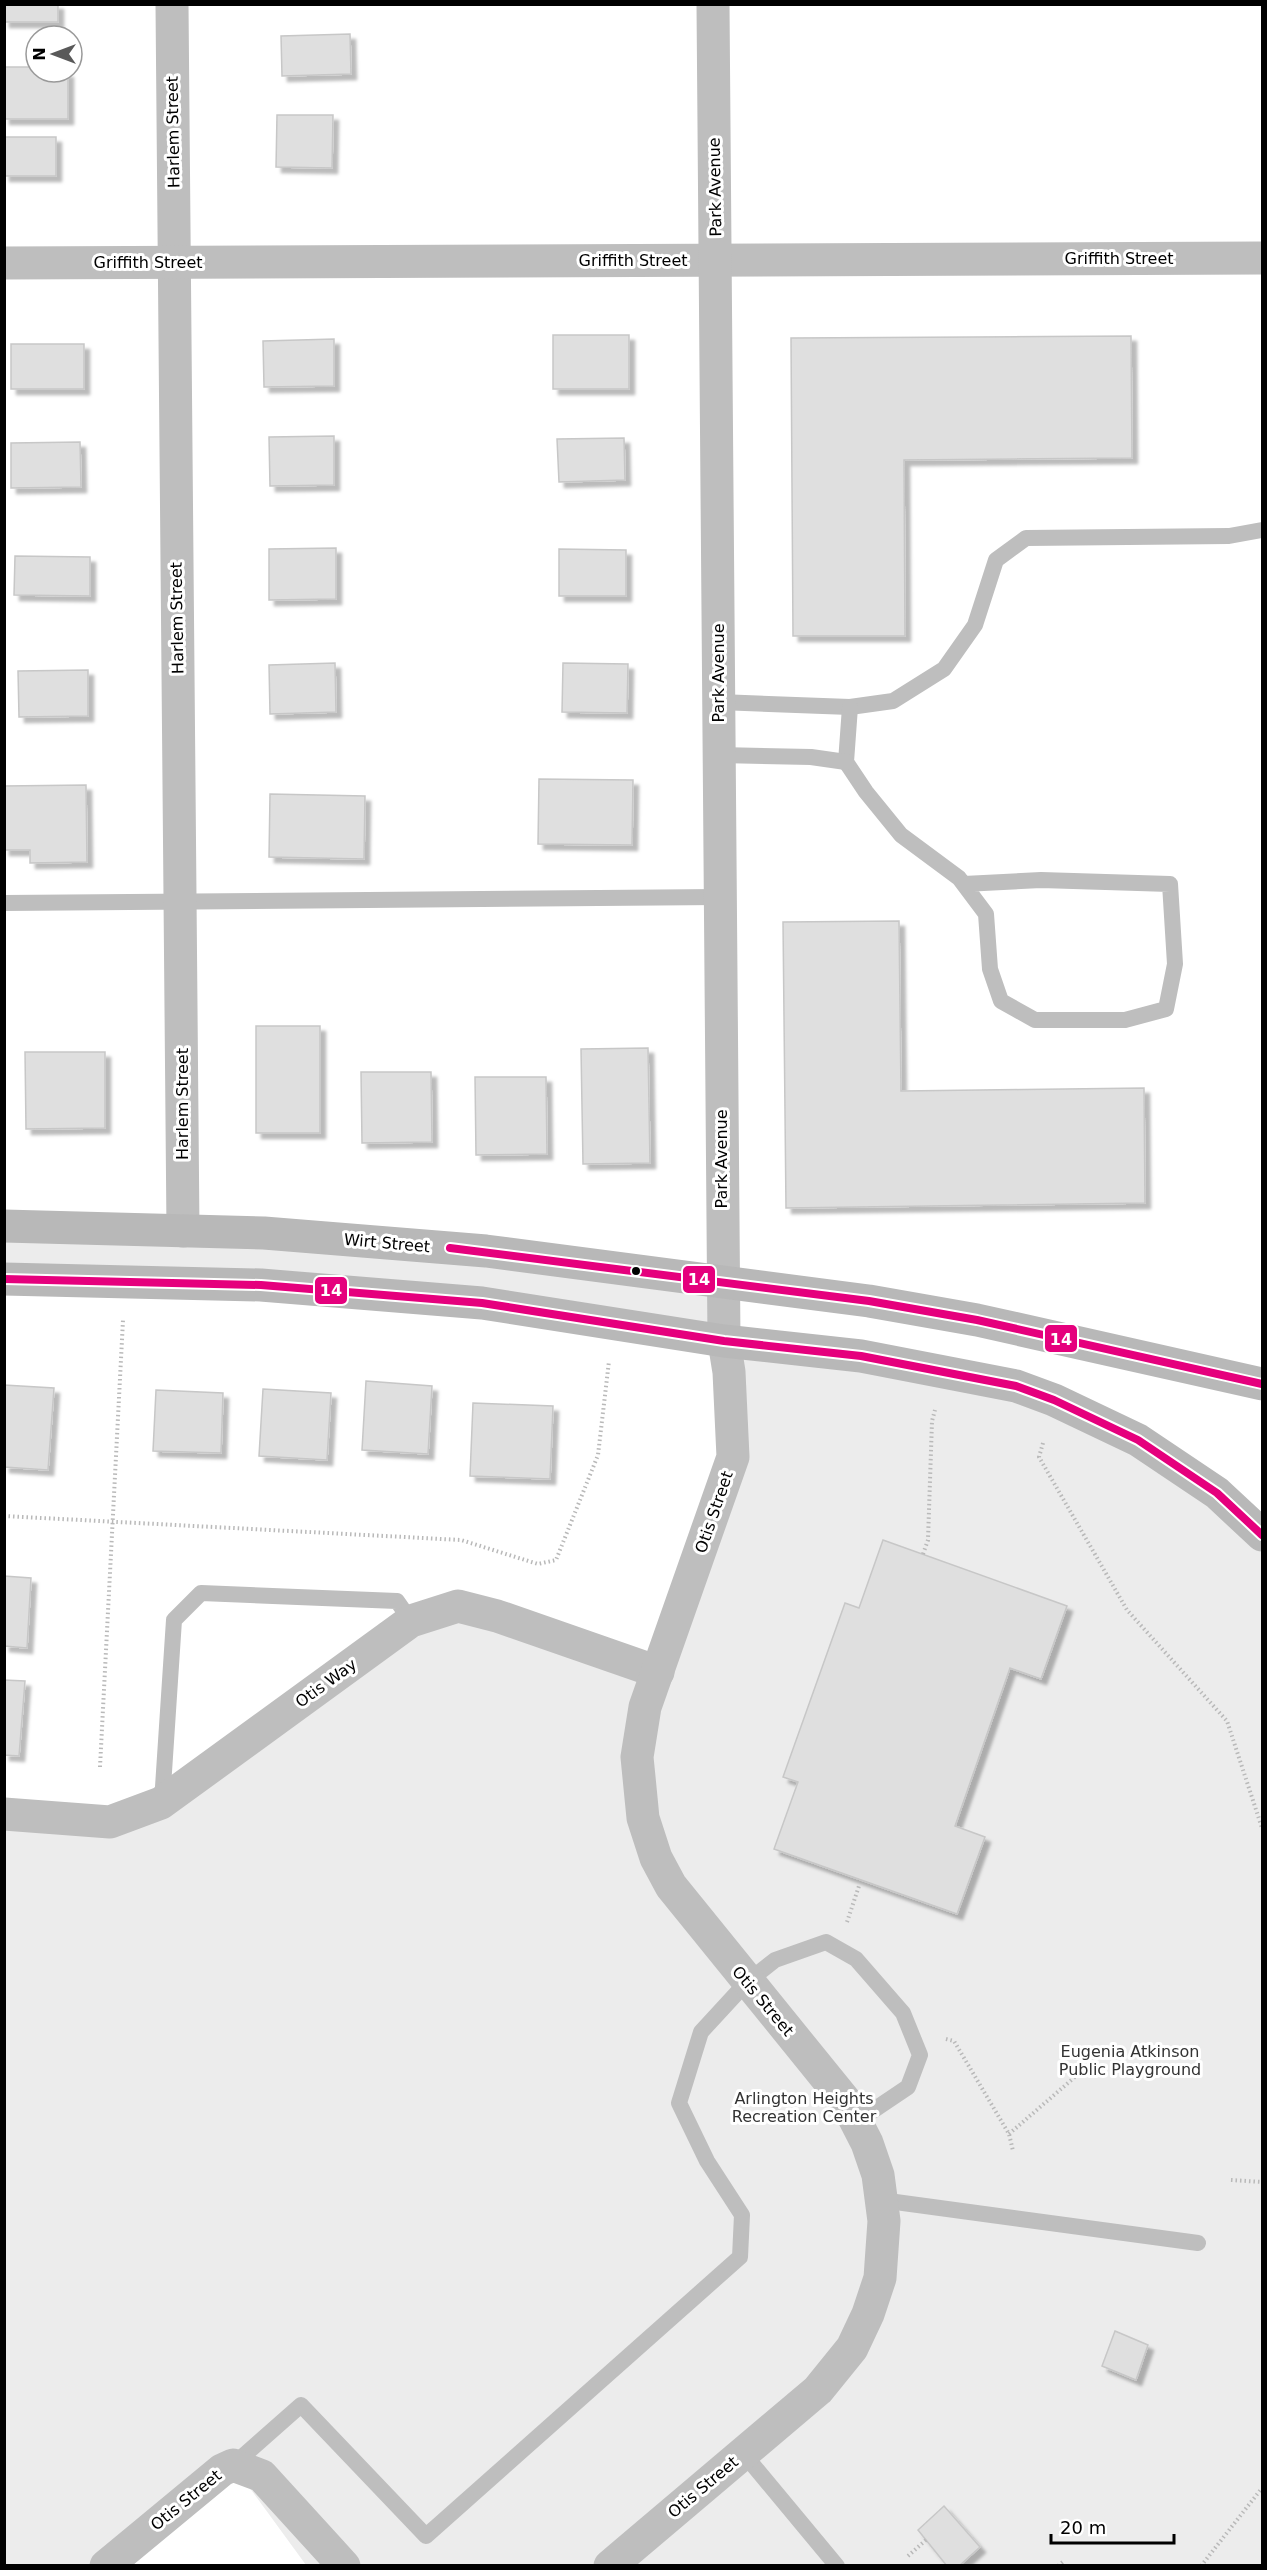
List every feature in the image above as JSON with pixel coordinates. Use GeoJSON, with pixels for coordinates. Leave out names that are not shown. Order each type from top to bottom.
{"type":"FeatureCollection","features":[{"type":"Feature","properties":{"kind":"main road","name":"Wirt Street"},"geometry":{"type":"LineString","coordinates":[[4,1226],[264,1233],[486,1251],[869,1301],[977,1320],[1263,1384]]}},
{"type":"Feature","properties":{"kind":"main road"},"geometry":{"type":"LineString","coordinates":[[4,1279],[261,1285],[482,1303],[724,1341],[861,1356],[1025,1389],[1054,1400],[1138,1440],[1217,1493],[1263,1535]]}},
{"type":"Feature","properties":{"kind":"street","name":"Harlem Street"},"geometry":{"type":"LineString","coordinates":[[172,4],[183,1231]]}},
{"type":"Feature","properties":{"kind":"street","name":"Park Avenue"},"geometry":{"type":"LineString","coordinates":[[713,4],[717,260],[721,1230],[725,1282],[724,1341]]}},
{"type":"Feature","properties":{"kind":"street","name":"Griffith Street"},"geometry":{"type":"LineString","coordinates":[[4,263],[1263,258]]}},
{"type":"Feature","properties":{"kind":"street","name":"Otis Street"},"geometry":{"type":"LineString","coordinates":[[610,2565],[818,2390],[852,2348],[868,2314],[880,2278],[884,2221],[878,2175],[867,2143],[846,2102],[671,1886],[656,1858],[643,1818],[637,1757],[645,1707],[733,1457],[729,1372],[724,1341]]}},
{"type":"Feature","properties":{"kind":"street","name":"Otis Way"},"geometry":{"type":"LineString","coordinates":[[4,1814],[110,1822],[162,1803],[411,1622],[458,1606],[497,1616],[658,1672]]}},
{"type":"Feature","properties":{"kind":"street","name":"Otis Street"},"geometry":{"type":"LineString","coordinates":[[106,2565],[222,2470],[233,2465],[262,2476],[344,2565]]}},
{"type":"Feature","properties":{"kind":"lane"},"geometry":{"type":"LineString","coordinates":[[718,702],[850,707],[893,701],[944,669],[975,625],[996,560],[1026,538],[1229,536],[1263,530]]}},
{"type":"Feature","properties":{"kind":"lane"},"geometry":{"type":"LineString","coordinates":[[850,707],[846,762],[866,792],[901,835],[964,884],[986,914],[990,969],[1001,1001],[1035,1020],[1125,1020],[1166,1009],[1175,964],[1170,884],[1041,880],[964,884]]}},
{"type":"Feature","properties":{"kind":"lane"},"geometry":{"type":"LineString","coordinates":[[718,755],[811,757],[846,762]]}},
{"type":"Feature","properties":{"kind":"lane"},"geometry":{"type":"LineString","coordinates":[[4,903],[719,897]]}},
{"type":"Feature","properties":{"kind":"lane"},"geometry":{"type":"LineString","coordinates":[[162,1803],[174,1620],[201,1593],[397,1601],[411,1622]]}},
{"type":"Feature","properties":{"kind":"lane"},"geometry":{"type":"LineString","coordinates":[[233,2465],[301,2405],[426,2536],[740,2256],[742,2215],[707,2161],[679,2103],[701,2032],[747,1982],[775,1960],[826,1942],[856,1959],[903,2013],[920,2055],[908,2087],[856,2122]]}},
{"type":"Feature","properties":{"kind":"lane"},"geometry":{"type":"LineString","coordinates":[[881,2200],[1198,2243]]}},
{"type":"Feature","properties":{"kind":"lane"},"geometry":{"type":"LineString","coordinates":[[743,2453],[837,2565]]}},
{"type":"Feature","properties":{"kind":"path"},"geometry":{"type":"LineString","coordinates":[[100,1767],[123,1320]]}},
{"type":"Feature","properties":{"kind":"path"},"geometry":{"type":"LineString","coordinates":[[4,1516],[461,1540],[538,1564],[556,1560],[598,1455],[609,1358]]}},
{"type":"Feature","properties":{"kind":"path"},"geometry":{"type":"LineString","coordinates":[[923,1554],[928,1540],[932,1421],[936,1406]]}},
{"type":"Feature","properties":{"kind":"path"},"geometry":{"type":"LineString","coordinates":[[1044,1443],[1039,1457],[1127,1610],[1227,1721],[1263,1828]]}},
{"type":"Feature","properties":{"kind":"path"},"geometry":{"type":"LineString","coordinates":[[845,1928],[859,1886]]}},
{"type":"Feature","properties":{"kind":"path"},"geometry":{"type":"LineString","coordinates":[[940,2038],[954,2041],[1009,2134],[1013,2151]]}},
{"type":"Feature","properties":{"kind":"path"},"geometry":{"type":"LineString","coordinates":[[1009,2134],[1083,2070]]}},
{"type":"Feature","properties":{"kind":"path"},"geometry":{"type":"LineString","coordinates":[[1231,2180],[1263,2182]]}},
{"type":"Feature","properties":{"kind":"path"},"geometry":{"type":"LineString","coordinates":[[1201,2565],[1263,2488]]}},
{"type":"Feature","properties":{"kind":"path"},"geometry":{"type":"LineString","coordinates":[[908,2556],[926,2540]]}},
{"type":"Feature","properties":{"kind":"path"},"geometry":{"type":"LineString","coordinates":[[1058,2565],[1064,2561]]}},
{"type":"Feature","properties":{"kind":"green space"},"geometry":{"type":"Polygon","coordinates":[[[5,1226],[725,1282],[724,1341],[482,1303],[5,1279],[5,1226]]]}},
{"type":"Feature","properties":{"kind":"green space","name":"Arlington Heights Recreation Center"},"geometry":{"type":"Polygon","coordinates":[[[724,1341],[1054,1400],[1262,1535],[1262,2565],[306,2565],[233,2465],[106,2565],[5,2565],[4,1814],[110,1822],[458,1606],[658,1672],[733,1457],[724,1341]]]}},
{"type":"Feature","properties":{"kind":"building"},"geometry":{"type":"Polygon","coordinates":[[[4,4],[58,4],[58,22],[4,22],[4,4]]]}},
{"type":"Feature","properties":{"kind":"building"},"geometry":{"type":"Polygon","coordinates":[[[350,34],[351,74],[282,76],[281,36],[350,34]]]}},
{"type":"Feature","properties":{"kind":"building"},"geometry":{"type":"Polygon","coordinates":[[[4,67],[24,67],[24,84],[68,84],[68,119],[4,119],[4,67]]]}},
{"type":"Feature","properties":{"kind":"building"},"geometry":{"type":"Polygon","coordinates":[[[277,115],[333,115],[332,168],[276,167],[277,115]]]}},
{"type":"Feature","properties":{"kind":"building"},"geometry":{"type":"Polygon","coordinates":[[[4,137],[56,137],[56,176],[4,176],[4,137]]]}},
{"type":"Feature","properties":{"kind":"building"},"geometry":{"type":"Polygon","coordinates":[[[553,335],[629,335],[629,389],[553,389],[553,335]]]}},
{"type":"Feature","properties":{"kind":"building"},"geometry":{"type":"Polygon","coordinates":[[[1131,336],[1132,458],[904,460],[905,636],[793,636],[791,338],[1131,336]]]}},
{"type":"Feature","properties":{"kind":"building"},"geometry":{"type":"Polygon","coordinates":[[[334,339],[334,386],[264,387],[263,341],[334,339]]]}},
{"type":"Feature","properties":{"kind":"building"},"geometry":{"type":"Polygon","coordinates":[[[11,344],[84,344],[84,389],[11,389],[11,344]]]}},
{"type":"Feature","properties":{"kind":"building"},"geometry":{"type":"Polygon","coordinates":[[[334,436],[334,485],[270,486],[269,437],[334,436]]]}},
{"type":"Feature","properties":{"kind":"building"},"geometry":{"type":"Polygon","coordinates":[[[624,438],[625,480],[559,482],[557,439],[624,438]]]}},
{"type":"Feature","properties":{"kind":"building"},"geometry":{"type":"Polygon","coordinates":[[[80,442],[81,487],[11,488],[11,443],[80,442]]]}},
{"type":"Feature","properties":{"kind":"building"},"geometry":{"type":"Polygon","coordinates":[[[336,548],[336,599],[269,600],[269,549],[336,548]]]}},
{"type":"Feature","properties":{"kind":"building"},"geometry":{"type":"Polygon","coordinates":[[[559,549],[626,550],[626,596],[559,596],[559,549]]]}},
{"type":"Feature","properties":{"kind":"building"},"geometry":{"type":"Polygon","coordinates":[[[15,556],[90,557],[90,596],[14,595],[15,556]]]}},
{"type":"Feature","properties":{"kind":"building"},"geometry":{"type":"Polygon","coordinates":[[[335,663],[336,712],[270,714],[269,665],[335,663]]]}},
{"type":"Feature","properties":{"kind":"building"},"geometry":{"type":"Polygon","coordinates":[[[563,663],[628,664],[627,713],[562,712],[563,663]]]}},
{"type":"Feature","properties":{"kind":"building"},"geometry":{"type":"Polygon","coordinates":[[[88,670],[88,716],[19,717],[18,671],[88,670]]]}},
{"type":"Feature","properties":{"kind":"building"},"geometry":{"type":"Polygon","coordinates":[[[539,779],[633,780],[632,845],[538,844],[539,779]]]}},
{"type":"Feature","properties":{"kind":"building"},"geometry":{"type":"Polygon","coordinates":[[[86,785],[87,862],[30,863],[30,850],[4,850],[4,786],[86,785]]]}},
{"type":"Feature","properties":{"kind":"building"},"geometry":{"type":"Polygon","coordinates":[[[270,794],[365,796],[364,859],[269,857],[270,794]]]}},
{"type":"Feature","properties":{"kind":"building"},"geometry":{"type":"Polygon","coordinates":[[[899,921],[901,1091],[1144,1088],[1145,1203],[786,1208],[783,922],[899,921]]]}},
{"type":"Feature","properties":{"kind":"building"},"geometry":{"type":"Polygon","coordinates":[[[256,1026],[320,1026],[320,1133],[256,1133],[256,1026]]]}},
{"type":"Feature","properties":{"kind":"building"},"geometry":{"type":"Polygon","coordinates":[[[648,1048],[650,1163],[583,1164],[581,1049],[648,1048]]]}},
{"type":"Feature","properties":{"kind":"building"},"geometry":{"type":"Polygon","coordinates":[[[25,1052],[105,1052],[105,1128],[26,1129],[25,1052]]]}},
{"type":"Feature","properties":{"kind":"building"},"geometry":{"type":"Polygon","coordinates":[[[361,1072],[431,1072],[432,1142],[362,1143],[361,1072]]]}},
{"type":"Feature","properties":{"kind":"building"},"geometry":{"type":"Polygon","coordinates":[[[475,1077],[546,1077],[547,1154],[476,1155],[475,1077]]]}},
{"type":"Feature","properties":{"kind":"building"},"geometry":{"type":"Polygon","coordinates":[[[366,1381],[432,1386],[428,1454],[362,1450],[366,1381]]]}},
{"type":"Feature","properties":{"kind":"building"},"geometry":{"type":"Polygon","coordinates":[[[4,1385],[54,1388],[48,1470],[4,1467],[4,1385]]]}},
{"type":"Feature","properties":{"kind":"building"},"geometry":{"type":"Polygon","coordinates":[[[263,1389],[331,1393],[327,1460],[259,1456],[263,1389]]]}},
{"type":"Feature","properties":{"kind":"building"},"geometry":{"type":"Polygon","coordinates":[[[156,1390],[223,1393],[221,1453],[153,1451],[156,1390]]]}},
{"type":"Feature","properties":{"kind":"building"},"geometry":{"type":"Polygon","coordinates":[[[473,1403],[553,1406],[550,1479],[470,1476],[473,1403]]]}},
{"type":"Feature","properties":{"kind":"building"},"geometry":{"type":"Polygon","coordinates":[[[883,1540],[1067,1606],[1041,1679],[1010,1668],[955,1826],[985,1837],[957,1914],[774,1849],[798,1782],[783,1777],[845,1603],[859,1608],[883,1540]]]}},
{"type":"Feature","properties":{"kind":"building"},"geometry":{"type":"Polygon","coordinates":[[[4,1576],[31,1578],[27,1648],[4,1646],[4,1576]]]}},
{"type":"Feature","properties":{"kind":"building"},"geometry":{"type":"Polygon","coordinates":[[[4,1680],[25,1681],[19,1756],[4,1755],[4,1680]]]}},
{"type":"Feature","properties":{"kind":"building"},"geometry":{"type":"Polygon","coordinates":[[[1115,2331],[1148,2345],[1136,2380],[1102,2366],[1115,2331]]]}},
{"type":"Feature","properties":{"kind":"building"},"geometry":{"type":"Polygon","coordinates":[[[944,2506],[980,2547],[959,2566],[947,2566],[918,2530],[944,2506]]]}},
{"type":"Feature","properties":{"kind":"transit line","name":"14"},"geometry":{"type":"LineString","coordinates":[[450,1248],[869,1301],[977,1320],[1262,1384]]}},
{"type":"Feature","properties":{"kind":"transit line","name":"14"},"geometry":{"type":"LineString","coordinates":[[4,1279],[261,1285],[482,1303],[724,1341],[861,1356],[1016,1386],[1054,1400],[1138,1440],[1217,1493],[1262,1535]]}},
{"type":"Feature","properties":{"kind":"park label","name":"Eugenia Atkinson Public Playground"},"geometry":{"type":"Point","coordinates":[1130,2060]}}]}
